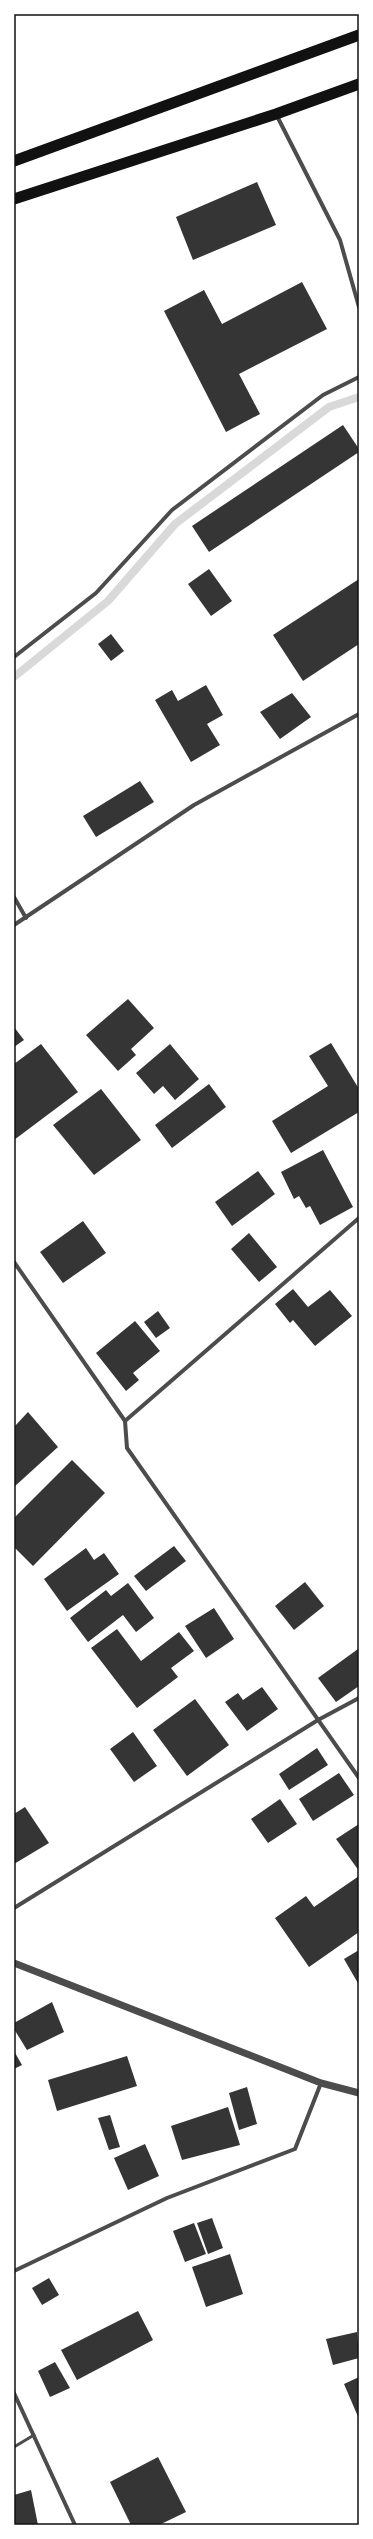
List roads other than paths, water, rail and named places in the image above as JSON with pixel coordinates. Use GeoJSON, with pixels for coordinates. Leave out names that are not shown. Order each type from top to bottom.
{"type":"FeatureCollection","features":[{"type":"Feature","properties":{"kind":"highway"},"geometry":{"type":"LineString","coordinates":[[14,161],[359,35]]}},
{"type":"Feature","properties":{"kind":"highway"},"geometry":{"type":"LineString","coordinates":[[14,199],[276,114],[359,84]]}},
{"type":"Feature","properties":{"kind":"street"},"geometry":{"type":"LineString","coordinates":[[276,114],[340,240],[359,307]]}},
{"type":"Feature","properties":{"kind":"street"},"geometry":{"type":"LineString","coordinates":[[14,657],[96,593],[172,510],[323,395],[359,377]]}},
{"type":"Feature","properties":{"kind":"street"},"geometry":{"type":"LineString","coordinates":[[14,925],[194,805],[359,714]]}},
{"type":"Feature","properties":{"kind":"street"},"geometry":{"type":"LineString","coordinates":[[14,896],[26,918]]}},
{"type":"Feature","properties":{"kind":"street"},"geometry":{"type":"LineString","coordinates":[[125,1421],[359,1218]]}},
{"type":"Feature","properties":{"kind":"street"},"geometry":{"type":"LineString","coordinates":[[14,1262],[125,1421],[127,1448],[359,1778]]}},
{"type":"Feature","properties":{"kind":"street"},"geometry":{"type":"LineString","coordinates":[[14,1908],[318,1720],[359,1698]]}},
{"type":"Feature","properties":{"kind":"street"},"geometry":{"type":"LineString","coordinates":[[14,1963],[321,2083],[359,2093]]}},
{"type":"Feature","properties":{"kind":"street"},"geometry":{"type":"LineString","coordinates":[[14,2271],[168,2198],[295,2149],[321,2083]]}},
{"type":"Feature","properties":{"kind":"street"},"geometry":{"type":"LineString","coordinates":[[14,2392],[75,2525]]}},
{"type":"Feature","properties":{"kind":"lane"},"geometry":{"type":"LineString","coordinates":[[14,2447],[34,2435]]}},
{"type":"Feature","properties":{"kind":"waterway"},"geometry":{"type":"LineString","coordinates":[[14,677],[108,601],[175,524],[329,407],[359,397]]}}]}
